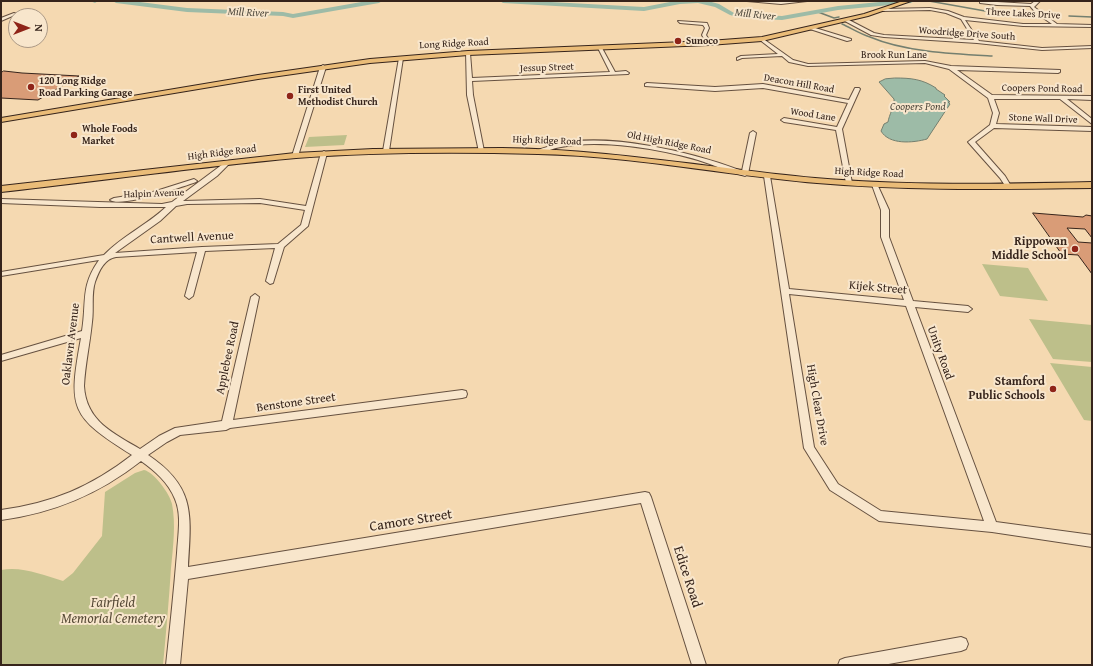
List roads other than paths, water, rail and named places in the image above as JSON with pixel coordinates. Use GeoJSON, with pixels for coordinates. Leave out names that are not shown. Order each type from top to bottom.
{"type":"FeatureCollection","features":[{"type":"Feature","properties":{"kind":"main road","name":"Long Ridge Road"},"geometry":{"type":"LineString","coordinates":[[1,120],[323,67],[400,58],[468,53],[710,43],[762,39],[845,20],[883,10],[908,1]]}},
{"type":"Feature","properties":{"kind":"main road","name":"High Ridge Road"},"geometry":{"type":"LineString","coordinates":[[1,189],[295,156],[386,151],[540,150],[588,154],[745,174],[875,185],[1092,185]]}},
{"type":"Feature","properties":{"kind":"street"},"geometry":{"type":"LineString","coordinates":[[749,1],[781,3],[805,1]]}},
{"type":"Feature","properties":{"kind":"street"},"geometry":{"type":"LineString","coordinates":[[981,2],[1032,5],[1038,1]]}},
{"type":"Feature","properties":{"kind":"street"},"geometry":{"type":"LineString","coordinates":[[1032,5],[1037,12],[1055,25]]}},
{"type":"Feature","properties":{"kind":"street","name":"Three Lakes Drive"},"geometry":{"type":"LineString","coordinates":[[883,10],[930,9],[947,12],[963,18],[1017,24],[1092,26]]}},
{"type":"Feature","properties":{"kind":"street"},"geometry":{"type":"LineString","coordinates":[[1,20],[15,14],[6,13]]}},
{"type":"Feature","properties":{"kind":"street"},"geometry":{"type":"LineString","coordinates":[[963,18],[977,42]]}},
{"type":"Feature","properties":{"kind":"street","name":"Woodridge Drive South"},"geometry":{"type":"LineString","coordinates":[[845,20],[873,34],[884,36],[1055,49],[1092,48]]}},
{"type":"Feature","properties":{"kind":"street"},"geometry":{"type":"LineString","coordinates":[[680,22],[705,24],[707,28],[704,35],[710,43]]}},
{"type":"Feature","properties":{"kind":"street"},"geometry":{"type":"LineString","coordinates":[[812,28],[849,40]]}},
{"type":"Feature","properties":{"kind":"street","name":"Brook Run Lane"},"geometry":{"type":"LineString","coordinates":[[762,39],[791,61],[808,65],[925,62],[951,68],[1058,71]]}},
{"type":"Feature","properties":{"kind":"street"},"geometry":{"type":"LineString","coordinates":[[600,48],[614,74]]}},
{"type":"Feature","properties":{"kind":"street"},"geometry":{"type":"LineString","coordinates":[[468,53],[470,95],[481,151]]}},
{"type":"Feature","properties":{"kind":"street"},"geometry":{"type":"LineString","coordinates":[[739,58],[782,55]]}},
{"type":"Feature","properties":{"kind":"street"},"geometry":{"type":"LineString","coordinates":[[386,151],[400,58]]}},
{"type":"Feature","properties":{"kind":"street"},"geometry":{"type":"LineString","coordinates":[[295,156],[323,67]]}},
{"type":"Feature","properties":{"kind":"street"},"geometry":{"type":"LineString","coordinates":[[951,68],[991,97],[996,113],[993,126],[971,142],[1004,177],[1008,186]]}},
{"type":"Feature","properties":{"kind":"street","name":"Jessup Street"},"geometry":{"type":"LineString","coordinates":[[470,80],[626,73]]}},
{"type":"Feature","properties":{"kind":"street","name":"Deacon Hill Road"},"geometry":{"type":"LineString","coordinates":[[647,85],[715,90],[763,86],[851,102]]}},
{"type":"Feature","properties":{"kind":"street"},"geometry":{"type":"LineString","coordinates":[[848,183],[839,129],[857,90]]}},
{"type":"Feature","properties":{"kind":"street","name":"Coopers Pond Road"},"geometry":{"type":"LineString","coordinates":[[991,97],[1063,99],[1092,98]]}},
{"type":"Feature","properties":{"kind":"street","name":"Stone Wall Drive"},"geometry":{"type":"LineString","coordinates":[[1063,99],[1092,122]]}},
{"type":"Feature","properties":{"kind":"street","name":"Wood Lane"},"geometry":{"type":"LineString","coordinates":[[784,120],[839,129]]}},
{"type":"Feature","properties":{"kind":"street","name":"Stone Wall Drive"},"geometry":{"type":"LineString","coordinates":[[993,126],[1092,129]]}},
{"type":"Feature","properties":{"kind":"street"},"geometry":{"type":"LineString","coordinates":[[745,174],[753,134]]}},
{"type":"Feature","properties":{"kind":"street","name":"Old High Ridge Road"},"geometry":{"type":"LineString","coordinates":[[540,150],[551,146],[571,143],[622,144],[684,154],[725,165],[745,174]]}},
{"type":"Feature","properties":{"kind":"street"},"geometry":{"type":"LineString","coordinates":[[270,281],[280,246],[304,226],[324,154]]}},
{"type":"Feature","properties":{"kind":"street","name":"Oaklawn Avenue"},"geometry":{"type":"LineString","coordinates":[[173,665],[182,574],[185,523],[184,509],[181,498],[172,482],[163,472],[97,426],[88,417],[79,399],[78,380],[86,333],[90,284],[98,267],[106,257],[124,242],[157,220],[174,204],[211,178],[228,163]]}},
{"type":"Feature","properties":{"kind":"street","name":"High Clear Drive"},"geometry":{"type":"LineString","coordinates":[[767,176],[786,291],[809,448],[834,487],[879,516],[992,527],[1092,541]]}},
{"type":"Feature","properties":{"kind":"street"},"geometry":{"type":"LineString","coordinates":[[100,205],[103,201],[137,198],[162,192],[194,181]]}},
{"type":"Feature","properties":{"kind":"street","name":"Unity Road"},"geometry":{"type":"LineString","coordinates":[[875,185],[885,210],[885,237],[992,527]]}},
{"type":"Feature","properties":{"kind":"street","name":"Halpin Avenue"},"geometry":{"type":"LineString","coordinates":[[1,201],[100,205],[260,201],[308,208]]}},
{"type":"Feature","properties":{"kind":"street","name":"Cantwell Avenue"},"geometry":{"type":"LineString","coordinates":[[1,274],[106,257],[202,249],[280,246]]}},
{"type":"Feature","properties":{"kind":"street"},"geometry":{"type":"LineString","coordinates":[[189,296],[202,249]]}},
{"type":"Feature","properties":{"kind":"street","name":"Kijek Street"},"geometry":{"type":"LineString","coordinates":[[786,291],[968,309]]}},
{"type":"Feature","properties":{"kind":"street","name":"Applebee Road"},"geometry":{"type":"LineString","coordinates":[[226,426],[255,297]]}},
{"type":"Feature","properties":{"kind":"street"},"geometry":{"type":"LineString","coordinates":[[1,358],[86,333]]}},
{"type":"Feature","properties":{"kind":"street","name":"Benstone Street"},"geometry":{"type":"LineString","coordinates":[[1,515],[31,511],[76,496],[101,484],[156,442],[179,431],[462,394]]}},
{"type":"Feature","properties":{"kind":"street","name":"Camore Street"},"geometry":{"type":"LineString","coordinates":[[182,574],[645,497]]}},
{"type":"Feature","properties":{"kind":"street","name":"Edice Road"},"geometry":{"type":"LineString","coordinates":[[645,497],[699,665]]}},
{"type":"Feature","properties":{"kind":"street"},"geometry":{"type":"LineString","coordinates":[[845,665],[961,644]]}},
{"type":"Feature","properties":{"kind":"water","name":"Coopers Pond"},"geometry":{"type":"Polygon","coordinates":[[[885,79],[911,79],[926,83],[945,95],[944,96],[950,102],[948,102],[950,104],[927,139],[908,142],[895,141],[885,136],[881,131],[884,124],[888,122],[894,104],[894,99],[879,82],[885,79]]]}},
{"type":"Feature","properties":{"kind":"waterway","name":"Mill River"},"geometry":{"type":"LineString","coordinates":[[116,1],[187,10],[283,14],[293,16],[379,1]]}},
{"type":"Feature","properties":{"kind":"waterway","name":"Mill River"},"geometry":{"type":"LineString","coordinates":[[503,1],[644,9],[680,2],[698,1],[717,5],[732,14],[740,16],[782,18],[838,8],[911,1]]}},
{"type":"Feature","properties":{"kind":"waterway"},"geometry":{"type":"LineString","coordinates":[[929,1],[1002,14],[1035,15]]}},
{"type":"Feature","properties":{"kind":"waterway"},"geometry":{"type":"LineString","coordinates":[[818,12],[834,18],[839,17]]}},
{"type":"Feature","properties":{"kind":"waterway"},"geometry":{"type":"LineString","coordinates":[[1069,16],[1092,17]]}},
{"type":"Feature","properties":{"kind":"waterway"},"geometry":{"type":"LineString","coordinates":[[842,24],[866,36],[898,46],[930,51],[992,56]]}},
{"type":"Feature","properties":{"kind":"place","name":"Sunoco"},"geometry":{"type":"Point","coordinates":[678,41]}},
{"type":"Feature","properties":{"kind":"place","name":"120 Long Ridge Road Parking Garage"},"geometry":{"type":"Point","coordinates":[31,87]}},
{"type":"Feature","properties":{"kind":"place","name":"First United Methodist Church"},"geometry":{"type":"Point","coordinates":[290,96]}},
{"type":"Feature","properties":{"kind":"place","name":"Whole Foods Market"},"geometry":{"type":"Point","coordinates":[74,135]}},
{"type":"Feature","properties":{"kind":"place","name":"Rippowan Middle School"},"geometry":{"type":"Point","coordinates":[1075,249]}},
{"type":"Feature","properties":{"kind":"place","name":"Stamford Public Schools"},"geometry":{"type":"Point","coordinates":[1053,389]}},
{"type":"Feature","properties":{"kind":"park label","name":"Fairfield Memorial Cemetery"},"geometry":{"type":"Point","coordinates":[113,612]}}]}
